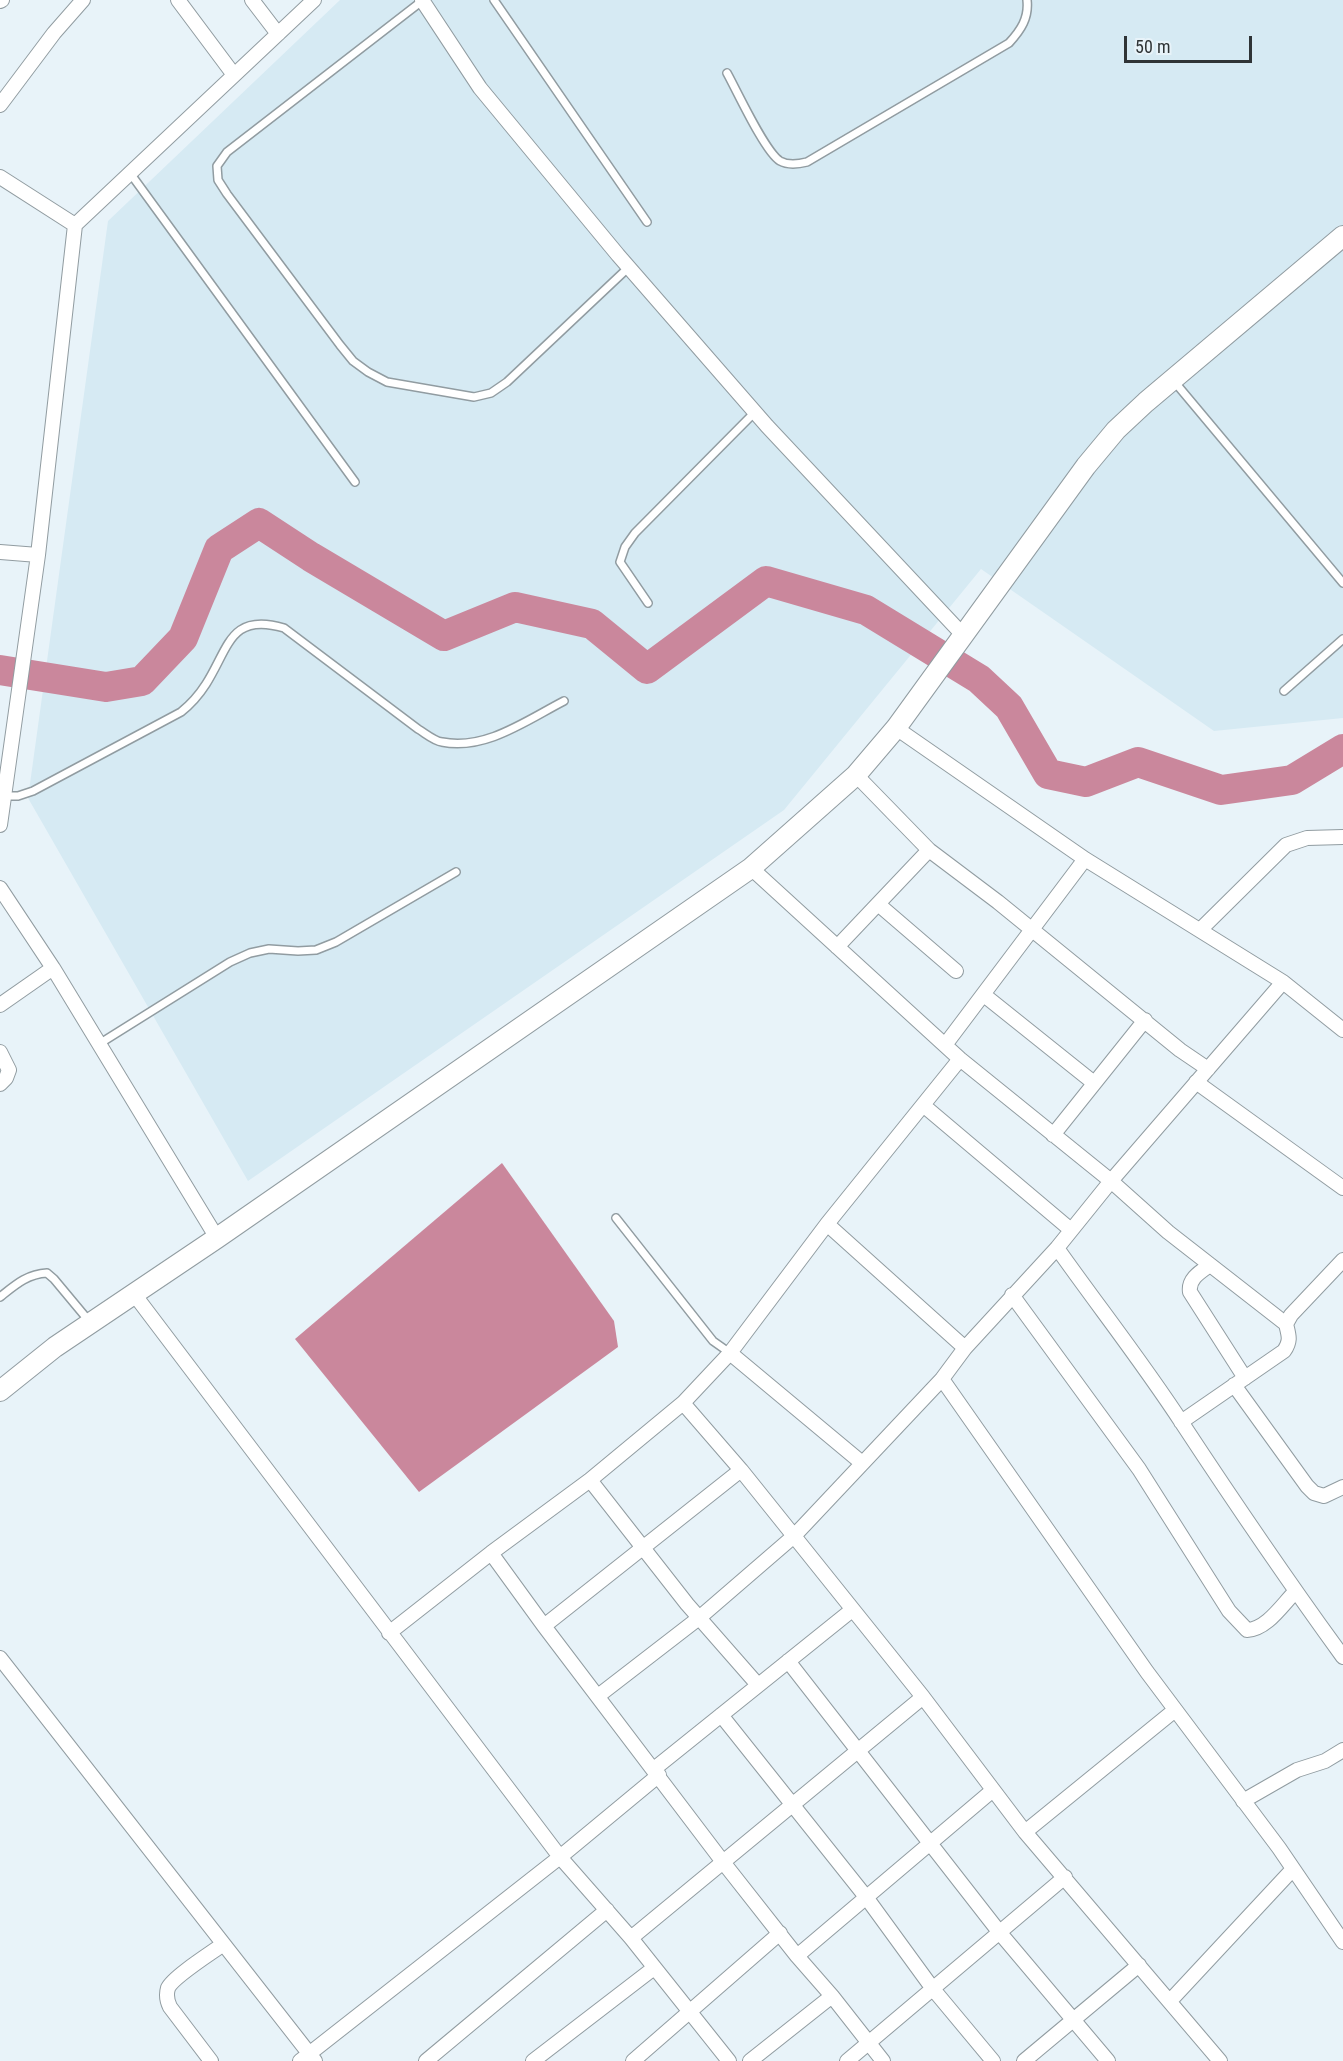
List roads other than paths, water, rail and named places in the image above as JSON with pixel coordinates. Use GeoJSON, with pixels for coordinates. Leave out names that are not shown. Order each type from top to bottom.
{"type":"FeatureCollection","features":[{"type":"Feature","properties":{"kind":"main road"},"geometry":{"type":"LineString","coordinates":[[0,1391],[56,1347],[751,868],[856,775],[896,728],[1086,466],[1116,430],[1343,236]]}},
{"type":"Feature","properties":{"kind":"street"},"geometry":{"type":"LineString","coordinates":[[0,105],[54,33],[83,0]]}},
{"type":"Feature","properties":{"kind":"street"},"geometry":{"type":"LineString","coordinates":[[178,0],[234,75]]}},
{"type":"Feature","properties":{"kind":"street"},"geometry":{"type":"LineString","coordinates":[[252,0],[278,34]]}},
{"type":"Feature","properties":{"kind":"street"},"geometry":{"type":"LineString","coordinates":[[0,825],[38,555],[75,225],[314,0]]}},
{"type":"Feature","properties":{"kind":"street"},"geometry":{"type":"LineString","coordinates":[[422,0],[480,88],[629,267],[958,643]]}},
{"type":"Feature","properties":{"kind":"street"},"geometry":{"type":"LineString","coordinates":[[0,177],[75,225]]}},
{"type":"Feature","properties":{"kind":"street"},"geometry":{"type":"LineString","coordinates":[[0,552],[38,555]]}},
{"type":"Feature","properties":{"kind":"street"},"geometry":{"type":"LineString","coordinates":[[896,728],[1085,859],[1283,982],[1343,1030]]}},
{"type":"Feature","properties":{"kind":"street"},"geometry":{"type":"LineString","coordinates":[[856,775],[929,850],[1033,930],[1180,1050],[1208,1069]]}},
{"type":"Feature","properties":{"kind":"street"},"geometry":{"type":"LineString","coordinates":[[1200,930],[1286,845],[1307,838],[1343,837]]}},
{"type":"Feature","properties":{"kind":"street"},"geometry":{"type":"LineString","coordinates":[[837,947],[929,850]]}},
{"type":"Feature","properties":{"kind":"street"},"geometry":{"type":"LineString","coordinates":[[945,1046],[1085,859]]}},
{"type":"Feature","properties":{"kind":"street"},"geometry":{"type":"LineString","coordinates":[[751,868],[960,1059],[1111,1181],[1168,1232],[1286,1324],[1290,1337],[1284,1351],[1181,1422]]}},
{"type":"Feature","properties":{"kind":"street"},"geometry":{"type":"LineString","coordinates":[[0,888],[53,968],[217,1238]]}},
{"type":"Feature","properties":{"kind":"street"},"geometry":{"type":"LineString","coordinates":[[878,904],[956,971]]}},
{"type":"Feature","properties":{"kind":"street"},"geometry":{"type":"LineString","coordinates":[[0,1005],[53,968]]}},
{"type":"Feature","properties":{"kind":"street"},"geometry":{"type":"LineString","coordinates":[[598,1696],[699,1618],[794,1536],[942,1379],[965,1348],[1057,1248],[1111,1181],[1283,982]]}},
{"type":"Feature","properties":{"kind":"street"},"geometry":{"type":"LineString","coordinates":[[984,994],[1094,1083]]}},
{"type":"Feature","properties":{"kind":"street"},"geometry":{"type":"LineString","coordinates":[[1053,1135],[1144,1020]]}},
{"type":"Feature","properties":{"kind":"street"},"geometry":{"type":"LineString","coordinates":[[0,1052],[9,1070],[6,1078],[0,1084]]}},
{"type":"Feature","properties":{"kind":"street"},"geometry":{"type":"LineString","coordinates":[[389,1633],[491,1553],[590,1480],[683,1403],[730,1353],[827,1224],[960,1059]]}},
{"type":"Feature","properties":{"kind":"street"},"geometry":{"type":"LineString","coordinates":[[1196,1082],[1343,1188]]}},
{"type":"Feature","properties":{"kind":"street"},"geometry":{"type":"LineString","coordinates":[[923,1105],[1071,1230]]}},
{"type":"Feature","properties":{"kind":"street"},"geometry":{"type":"LineString","coordinates":[[827,1224],[965,1348]]}},
{"type":"Feature","properties":{"kind":"street"},"geometry":{"type":"LineString","coordinates":[[1057,1248],[1181,1422],[1295,1592],[1343,1657]]}},
{"type":"Feature","properties":{"kind":"street"},"geometry":{"type":"LineString","coordinates":[[1286,1324],[1298,1307],[1343,1260]]}},
{"type":"Feature","properties":{"kind":"street"},"geometry":{"type":"LineString","coordinates":[[1210,1265],[1193,1279],[1189,1286],[1190,1292],[1240,1382],[1307,1486],[1314,1493],[1324,1496],[1343,1487]]}},
{"type":"Feature","properties":{"kind":"street"},"geometry":{"type":"LineString","coordinates":[[134,1294],[560,1857],[631,1938],[729,2061]]}},
{"type":"Feature","properties":{"kind":"street"},"geometry":{"type":"LineString","coordinates":[[1012,1295],[1139,1469],[1229,1611],[1240,1624],[1247,1630],[1256,1630],[1267,1622],[1295,1592]]}},
{"type":"Feature","properties":{"kind":"street"},"geometry":{"type":"LineString","coordinates":[[730,1353],[862,1463]]}},
{"type":"Feature","properties":{"kind":"street"},"geometry":{"type":"LineString","coordinates":[[942,1379],[1133,1653],[1244,1801],[1343,1942]]}},
{"type":"Feature","properties":{"kind":"street"},"geometry":{"type":"LineString","coordinates":[[683,1403],[794,1536],[923,1698],[1025,1832],[1220,2061]]}},
{"type":"Feature","properties":{"kind":"street"},"geometry":{"type":"LineString","coordinates":[[544,1626],[741,1470]]}},
{"type":"Feature","properties":{"kind":"street"},"geometry":{"type":"LineString","coordinates":[[590,1480],[699,1618],[758,1685]]}},
{"type":"Feature","properties":{"kind":"street"},"geometry":{"type":"LineString","coordinates":[[491,1553],[723,1862],[883,2061]]}},
{"type":"Feature","properties":{"kind":"street"},"geometry":{"type":"LineString","coordinates":[[0,1658],[308,2058],[560,1857],[721,1715],[852,1610]]}},
{"type":"Feature","properties":{"kind":"street"},"geometry":{"type":"LineString","coordinates":[[788,1661],[1000,1933],[1108,2061]]}},
{"type":"Feature","properties":{"kind":"street"},"geometry":{"type":"LineString","coordinates":[[631,1938],[923,1698]]}},
{"type":"Feature","properties":{"kind":"street"},"geometry":{"type":"LineString","coordinates":[[1025,1832],[1175,1710]]}},
{"type":"Feature","properties":{"kind":"street"},"geometry":{"type":"LineString","coordinates":[[721,1715],[866,1897],[933,1989],[993,2061]]}},
{"type":"Feature","properties":{"kind":"street"},"geometry":{"type":"LineString","coordinates":[[1244,1801],[1297,1770],[1325,1761],[1343,1750]]}},
{"type":"Feature","properties":{"kind":"street"},"geometry":{"type":"LineString","coordinates":[[797,1956],[993,1790]]}},
{"type":"Feature","properties":{"kind":"street"},"geometry":{"type":"LineString","coordinates":[[1170,2001],[1293,1869]]}},
{"type":"Feature","properties":{"kind":"street"},"geometry":{"type":"LineString","coordinates":[[847,2061],[1065,1877]]}},
{"type":"Feature","properties":{"kind":"street"},"geometry":{"type":"LineString","coordinates":[[426,2061],[606,1910]]}},
{"type":"Feature","properties":{"kind":"street"},"geometry":{"type":"LineString","coordinates":[[633,2061],[780,1933]]}},
{"type":"Feature","properties":{"kind":"street"},"geometry":{"type":"LineString","coordinates":[[211,2061],[170,2007],[167,1999],[169,1988],[176,1979],[222,1945]]}},
{"type":"Feature","properties":{"kind":"street"},"geometry":{"type":"LineString","coordinates":[[1024,2061],[1139,1965]]}},
{"type":"Feature","properties":{"kind":"street"},"geometry":{"type":"LineString","coordinates":[[533,2061],[654,1968]]}},
{"type":"Feature","properties":{"kind":"street"},"geometry":{"type":"LineString","coordinates":[[750,2061],[832,1996]]}},
{"type":"Feature","properties":{"kind":"lane"},"geometry":{"type":"LineString","coordinates":[[422,0],[227,152],[217,166],[218,180],[227,194],[339,345],[353,361],[387,382],[474,397],[491,393],[507,382],[629,267]]}},
{"type":"Feature","properties":{"kind":"lane"},"geometry":{"type":"LineString","coordinates":[[494,0],[647,222]]}},
{"type":"Feature","properties":{"kind":"lane"},"geometry":{"type":"LineString","coordinates":[[727,73],[769,150],[781,162],[795,165],[807,162],[1009,43],[1020,30],[1028,12],[1027,0]]}},
{"type":"Feature","properties":{"kind":"lane"},"geometry":{"type":"LineString","coordinates":[[130,173],[355,482]]}},
{"type":"Feature","properties":{"kind":"lane"},"geometry":{"type":"LineString","coordinates":[[1173,380],[1343,583]]}},
{"type":"Feature","properties":{"kind":"lane"},"geometry":{"type":"LineString","coordinates":[[648,603],[620,562],[625,547],[635,533],[755,412]]}},
{"type":"Feature","properties":{"kind":"lane"},"geometry":{"type":"LineString","coordinates":[[4,796],[18,796],[33,791],[181,712],[196,699],[207,683],[235,633],[248,626],[267,623],[284,628],[418,729],[440,742],[465,745],[497,735],[564,701]]}},
{"type":"Feature","properties":{"kind":"lane"},"geometry":{"type":"LineString","coordinates":[[1284,691],[1343,639]]}},
{"type":"Feature","properties":{"kind":"lane"},"geometry":{"type":"LineString","coordinates":[[99,1044],[249,952],[269,949],[316,950],[336,942],[456,872]]}},
{"type":"Feature","properties":{"kind":"lane"},"geometry":{"type":"LineString","coordinates":[[616,1218],[713,1341],[730,1353]]}},
{"type":"Feature","properties":{"kind":"lane"},"geometry":{"type":"LineString","coordinates":[[0,1297],[26,1277],[47,1273],[91,1323]]}},
{"type":"Feature","properties":{"kind":"waterway"},"geometry":{"type":"LineString","coordinates":[[0,670],[106,687],[142,681],[183,638],[219,549],[259,523],[311,557],[444,636],[515,607],[592,624],[647,669],[766,581],[866,610],[979,679],[1009,707],[1048,774],[1086,782],[1138,762],[1221,790],[1292,780],[1343,749]]}}]}
